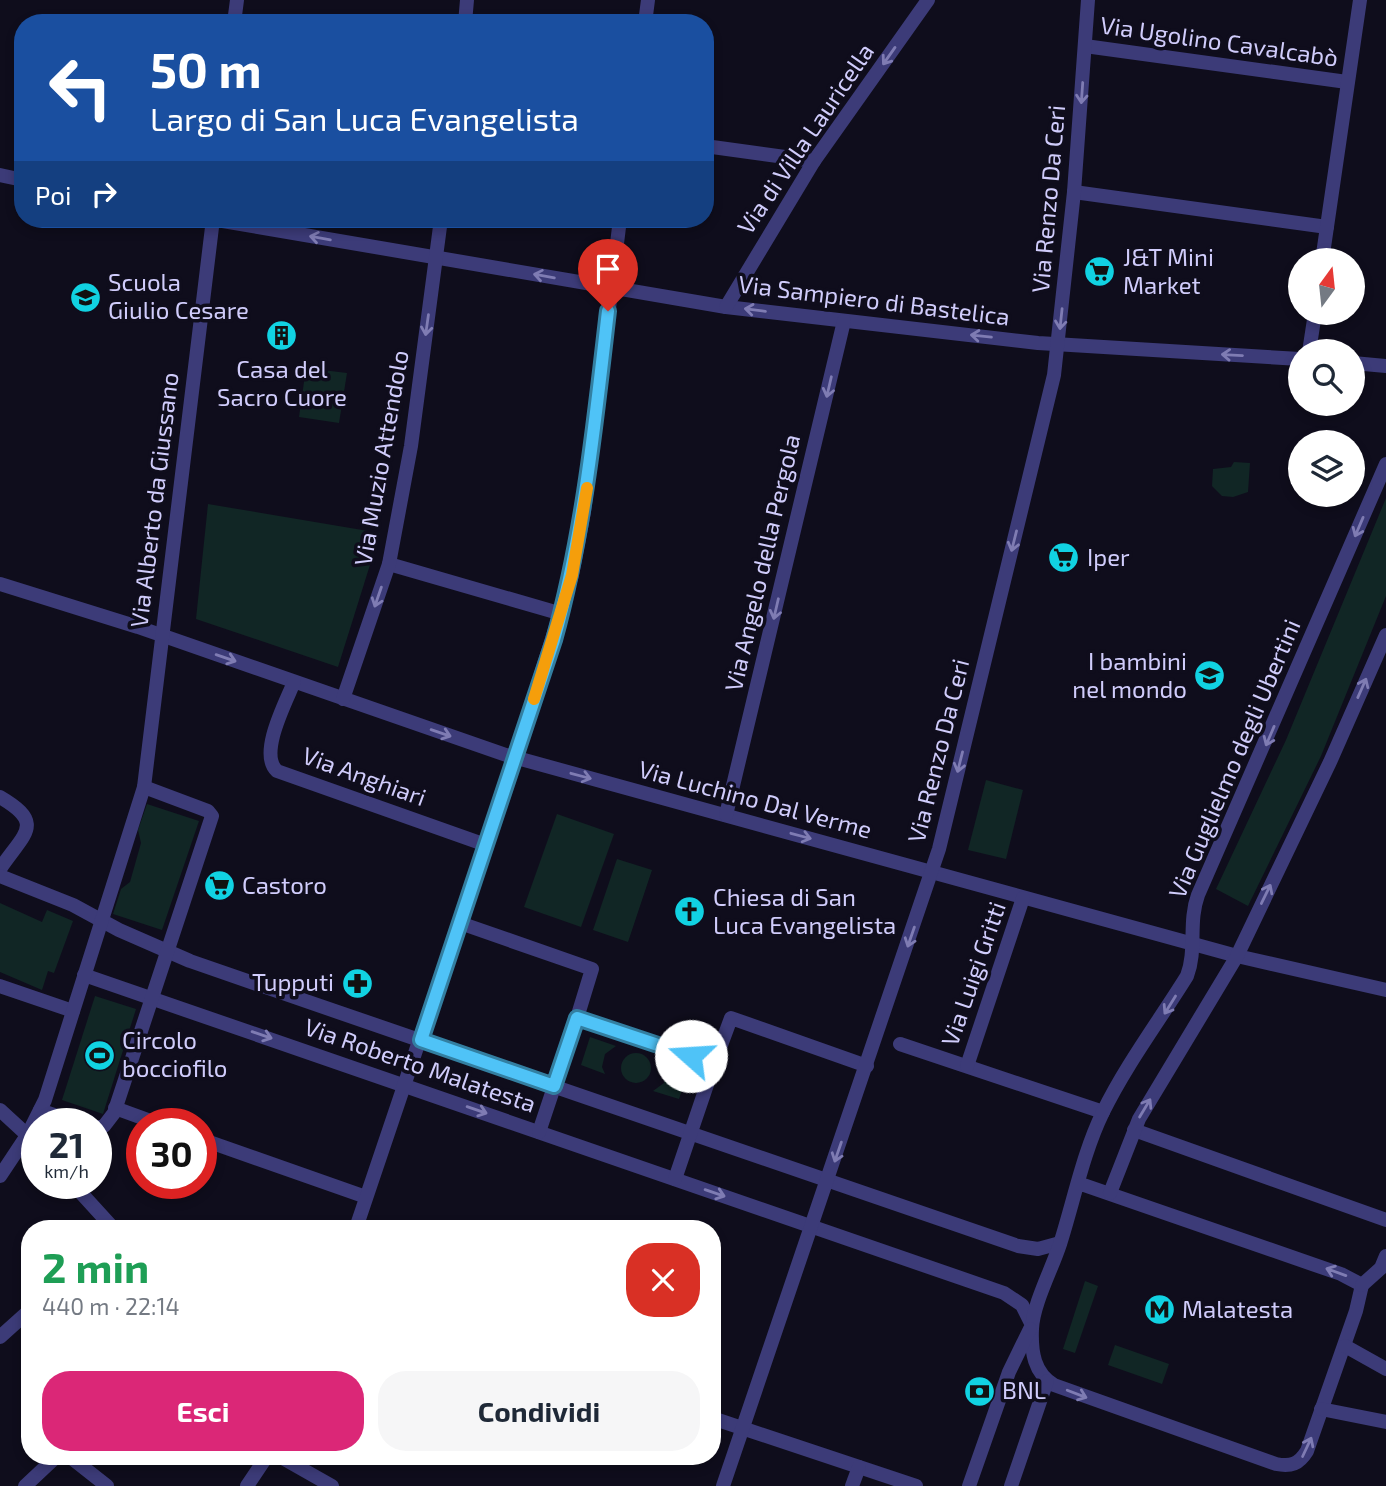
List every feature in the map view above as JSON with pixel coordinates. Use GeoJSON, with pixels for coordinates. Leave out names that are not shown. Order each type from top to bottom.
{"type":"FeatureCollection","features":[{"type":"Feature","properties":{"kind":"street","name":"Via di Villa Lauricella"},"geometry":{"type":"LineString","coordinates":[[726,307],[814,161],[928,0]]}},
{"type":"Feature","properties":{"kind":"street","name":"Via Renzo Da Ceri"},"geometry":{"type":"LineString","coordinates":[[723,1486],[933,872],[1059,344],[1074,192],[1088,0]]}},
{"type":"Feature","properties":{"kind":"street"},"geometry":{"type":"LineString","coordinates":[[1324,248],[1360,0]]}},
{"type":"Feature","properties":{"kind":"street","name":"Via Ugolino Cavalcabò"},"geometry":{"type":"LineString","coordinates":[[1085,46],[1347,82]]}},
{"type":"Feature","properties":{"kind":"street"},"geometry":{"type":"LineString","coordinates":[[714,147],[814,161]]}},
{"type":"Feature","properties":{"kind":"street"},"geometry":{"type":"LineString","coordinates":[[1074,192],[1327,227]]}},
{"type":"Feature","properties":{"kind":"street","name":"Via Alberto da Giussano"},"geometry":{"type":"LineString","coordinates":[[41,1108],[144,787],[211,228]]}},
{"type":"Feature","properties":{"kind":"street","name":"Via Sampiero di Bastelica"},"geometry":{"type":"LineString","coordinates":[[264,228],[726,307],[1059,344],[1288,358]]}},
{"type":"Feature","properties":{"kind":"street","name":"Via Muzio Attendolo"},"geometry":{"type":"LineString","coordinates":[[344,699],[389,564],[411,446],[440,228]]}},
{"type":"Feature","properties":{"kind":"street"},"geometry":{"type":"LineString","coordinates":[[359,1220],[562,614],[584,512],[619,228]]}},
{"type":"Feature","properties":{"kind":"street","name":"Via Angelo della Pergola"},"geometry":{"type":"LineString","coordinates":[[726,815],[844,321]]}},
{"type":"Feature","properties":{"kind":"street"},"geometry":{"type":"LineString","coordinates":[[1365,364],[1386,366]]}},
{"type":"Feature","properties":{"kind":"street","name":"Via Guglielmo degli Ubertini"},"geometry":{"type":"LineString","coordinates":[[969,1486],[1009,1372],[1032,1325],[1103,1112],[1187,976],[1192,916],[1198,895],[1386,464]]}},
{"type":"Feature","properties":{"kind":"street"},"geometry":{"type":"LineString","coordinates":[[389,564],[562,614]]}},
{"type":"Feature","properties":{"kind":"street","name":"Via Luchino Dal Verme"},"geometry":{"type":"LineString","coordinates":[[0,584],[162,636],[515,757],[1237,956],[1386,990]]}},
{"type":"Feature","properties":{"kind":"street"},"geometry":{"type":"LineString","coordinates":[[1110,1193],[1134,1130],[1237,956],[1330,762],[1386,635]]}},
{"type":"Feature","properties":{"kind":"street","name":"Via Anghiari"},"geometry":{"type":"LineString","coordinates":[[294,682],[270,747],[270,761],[277,771],[486,845]]}},
{"type":"Feature","properties":{"kind":"street"},"geometry":{"type":"LineString","coordinates":[[112,1114],[212,816],[208,811],[144,787]]}},
{"type":"Feature","properties":{"kind":"street"},"geometry":{"type":"LineString","coordinates":[[0,797],[22,810],[27,817],[26,830],[0,869]]}},
{"type":"Feature","properties":{"kind":"street","name":"Via Roberto Malatesta"},"geometry":{"type":"LineString","coordinates":[[0,876],[64,901],[166,951],[421,1040],[1018,1246],[1038,1249],[1060,1243]]}},
{"type":"Feature","properties":{"kind":"street","name":"Via Luigi Gritti"},"geometry":{"type":"LineString","coordinates":[[967,1066],[1023,898]]}},
{"type":"Feature","properties":{"kind":"street"},"geometry":{"type":"LineString","coordinates":[[460,923],[592,969],[539,1132]]}},
{"type":"Feature","properties":{"kind":"street","name":"Via Roberto Malatesta"},"geometry":{"type":"LineString","coordinates":[[84,975],[1004,1293],[1022,1305],[1032,1325]]}},
{"type":"Feature","properties":{"kind":"street"},"geometry":{"type":"LineString","coordinates":[[0,986],[73,1011]]}},
{"type":"Feature","properties":{"kind":"street"},"geometry":{"type":"LineString","coordinates":[[577,1018],[714,1064]]}},
{"type":"Feature","properties":{"kind":"street"},"geometry":{"type":"LineString","coordinates":[[675,1179],[731,1018],[867,1066]]}},
{"type":"Feature","properties":{"kind":"street"},"geometry":{"type":"LineString","coordinates":[[900,1044],[1103,1112]]}},
{"type":"Feature","properties":{"kind":"street"},"geometry":{"type":"LineString","coordinates":[[115,1108],[126,1112]]}},
{"type":"Feature","properties":{"kind":"street"},"geometry":{"type":"LineString","coordinates":[[0,1110],[21,1129]]}},
{"type":"Feature","properties":{"kind":"street"},"geometry":{"type":"LineString","coordinates":[[1134,1130],[1386,1220]]}},
{"type":"Feature","properties":{"kind":"street"},"geometry":{"type":"LineString","coordinates":[[217,1145],[366,1197]]}},
{"type":"Feature","properties":{"kind":"street","name":"Via Alberto da Giussano"},"geometry":{"type":"LineString","coordinates":[[0,1176],[21,1152]]}},
{"type":"Feature","properties":{"kind":"street"},"geometry":{"type":"LineString","coordinates":[[1078,1183],[1341,1273],[1362,1285]]}},
{"type":"Feature","properties":{"kind":"street"},"geometry":{"type":"LineString","coordinates":[[87,1199],[106,1220]]}},
{"type":"Feature","properties":{"kind":"street"},"geometry":{"type":"LineString","coordinates":[[1032,1325],[1035,1363],[1047,1381],[1079,1396],[1283,1466],[1294,1465],[1304,1456],[1345,1346],[1362,1285],[1381,1268],[1386,1256]]}},
{"type":"Feature","properties":{"kind":"street"},"geometry":{"type":"LineString","coordinates":[[0,1337],[21,1318]]}},
{"type":"Feature","properties":{"kind":"street"},"geometry":{"type":"LineString","coordinates":[[1345,1346],[1386,1369]]}},
{"type":"Feature","properties":{"kind":"street"},"geometry":{"type":"LineString","coordinates":[[1010,1486],[1047,1381]]}},
{"type":"Feature","properties":{"kind":"street"},"geometry":{"type":"LineString","coordinates":[[1321,1409],[1386,1422]]}},
{"type":"Feature","properties":{"kind":"street"},"geometry":{"type":"LineString","coordinates":[[721,1421],[916,1486]]}},
{"type":"Feature","properties":{"kind":"street"},"geometry":{"type":"LineString","coordinates":[[25,1486],[47,1465]]}},
{"type":"Feature","properties":{"kind":"street"},"geometry":{"type":"LineString","coordinates":[[80,1465],[107,1486]]}},
{"type":"Feature","properties":{"kind":"street"},"geometry":{"type":"LineString","coordinates":[[247,1486],[261,1465]]}},
{"type":"Feature","properties":{"kind":"street"},"geometry":{"type":"LineString","coordinates":[[295,1465],[332,1486]]}},
{"type":"Feature","properties":{"kind":"street"},"geometry":{"type":"LineString","coordinates":[[852,1486],[859,1467]]}},
{"type":"Feature","properties":{"kind":"green space"},"geometry":{"type":"Polygon","coordinates":[[[306,368],[347,373],[339,423],[299,417],[306,368]]]}},
{"type":"Feature","properties":{"kind":"green space"},"geometry":{"type":"Polygon","coordinates":[[[1234,462],[1250,463],[1248,492],[1233,497],[1222,496],[1212,486],[1213,469],[1231,467],[1234,462]]]}},
{"type":"Feature","properties":{"kind":"green space"},"geometry":{"type":"Polygon","coordinates":[[[1386,498],[1386,596],[1321,756],[1248,906],[1216,889],[1286,740],[1386,498]]]}},
{"type":"Feature","properties":{"kind":"green space"},"geometry":{"type":"Polygon","coordinates":[[[208,504],[380,533],[338,667],[196,619],[208,504]]]}},
{"type":"Feature","properties":{"kind":"green space"},"geometry":{"type":"Polygon","coordinates":[[[986,780],[1023,790],[1006,859],[968,850],[986,780]]]}},
{"type":"Feature","properties":{"kind":"green space"},"geometry":{"type":"Polygon","coordinates":[[[147,804],[199,821],[162,930],[113,914],[121,889],[130,882],[141,843],[138,830],[147,804]]]}},
{"type":"Feature","properties":{"kind":"green space"},"geometry":{"type":"Polygon","coordinates":[[[557,814],[614,834],[581,927],[524,907],[557,814]]]}},
{"type":"Feature","properties":{"kind":"green space"},"geometry":{"type":"Polygon","coordinates":[[[617,859],[652,870],[628,942],[593,930],[617,859]]]}},
{"type":"Feature","properties":{"kind":"green space"},"geometry":{"type":"Polygon","coordinates":[[[0,903],[42,922],[47,910],[73,921],[54,973],[48,971],[42,990],[0,972],[0,903]]]}},
{"type":"Feature","properties":{"kind":"green space","name":"Circolo bocciofilo"},"geometry":{"type":"Polygon","coordinates":[[[95,996],[136,1009],[105,1108],[85,1108],[62,1100],[95,996]]]}},
{"type":"Feature","properties":{"kind":"green space"},"geometry":{"type":"Polygon","coordinates":[[[590,1037],[616,1046],[605,1054],[602,1067],[605,1074],[581,1065],[590,1037]]]}},
{"type":"Feature","properties":{"kind":"green space"},"geometry":{"type":"Polygon","coordinates":[[[636,1053],[642,1054],[650,1062],[650,1074],[642,1082],[636,1083],[630,1082],[622,1074],[621,1068],[622,1062],[630,1054],[636,1053]]]}},
{"type":"Feature","properties":{"kind":"green space"},"geometry":{"type":"Polygon","coordinates":[[[664,1062],[688,1072],[679,1099],[653,1091],[664,1083],[664,1062]]]}},
{"type":"Feature","properties":{"kind":"green space"},"geometry":{"type":"Polygon","coordinates":[[[1085,1281],[1098,1286],[1075,1353],[1063,1349],[1085,1281]]]}},
{"type":"Feature","properties":{"kind":"green space"},"geometry":{"type":"Polygon","coordinates":[[[1115,1345],[1169,1364],[1162,1384],[1108,1365],[1115,1345]]]}},
{"type":"Feature","properties":{"kind":"slow traffic"},"geometry":{"type":"LineString","coordinates":[[534,699],[572,575],[587,488]]}},
{"type":"Feature","properties":{"kind":"place","name":"J&T Mini Market"},"geometry":{"type":"Point","coordinates":[1100,272]}},
{"type":"Feature","properties":{"kind":"place","name":"Scuola Giulio Cesare"},"geometry":{"type":"Point","coordinates":[85,297]}},
{"type":"Feature","properties":{"kind":"place","name":"Casa del Sacro Cuore"},"geometry":{"type":"Point","coordinates":[282,336]}},
{"type":"Feature","properties":{"kind":"place","name":"Iper"},"geometry":{"type":"Point","coordinates":[1064,558]}},
{"type":"Feature","properties":{"kind":"place","name":"I bambini nel mondo"},"geometry":{"type":"Point","coordinates":[1210,676]}},
{"type":"Feature","properties":{"kind":"place","name":"Castoro"},"geometry":{"type":"Point","coordinates":[219,886]}},
{"type":"Feature","properties":{"kind":"place","name":"Chiesa di San Luca Evangelista"},"geometry":{"type":"Point","coordinates":[690,912]}},
{"type":"Feature","properties":{"kind":"place","name":"Tupputi"},"geometry":{"type":"Point","coordinates":[357,983]}},
{"type":"Feature","properties":{"kind":"place","name":"Circolo bocciofilo"},"geometry":{"type":"Point","coordinates":[99,1055]}},
{"type":"Feature","properties":{"kind":"place","name":"Malatesta"},"geometry":{"type":"Point","coordinates":[1159,1310]}},
{"type":"Feature","properties":{"kind":"place","name":"BNL"},"geometry":{"type":"Point","coordinates":[979,1391]}},
{"type":"Feature","properties":{"kind":"route"},"geometry":{"type":"LineString","coordinates":[[608,311],[584,512],[572,575],[554,640],[421,1040],[554,1086],[577,1018],[691,1056]]}}]}
